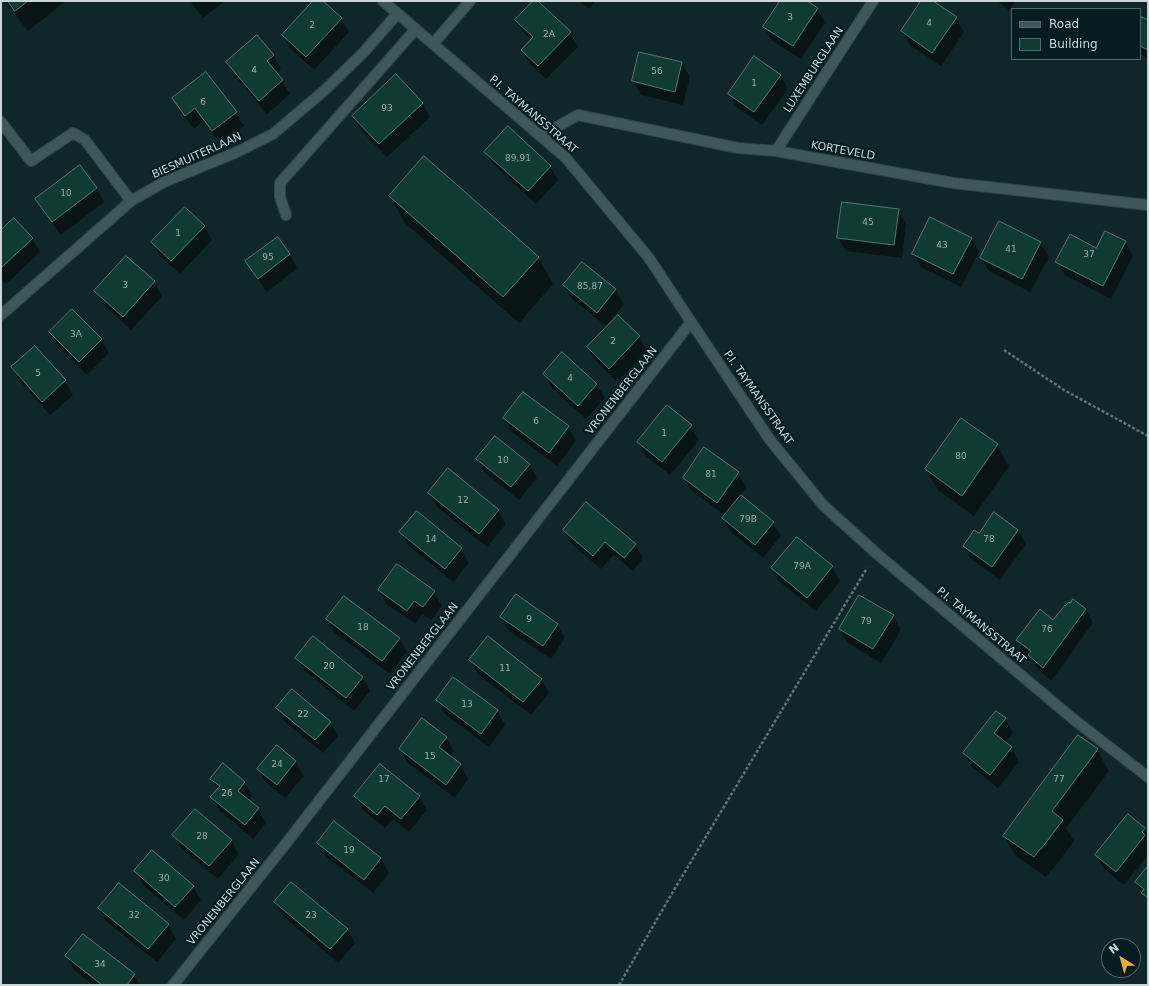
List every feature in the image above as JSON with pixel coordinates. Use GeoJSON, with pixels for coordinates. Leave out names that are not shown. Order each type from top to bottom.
{"type":"FeatureCollection","features":[{"type":"Feature","properties":{"kind":"street","name":"P.I. TAYMANSSTRAAT"},"geometry":{"type":"LineString","coordinates":[[382,1],[566,158],[650,258],[690,322],[770,440],[824,506],[876,553],[1072,718],[1148,777]]}},
{"type":"Feature","properties":{"kind":"street"},"geometry":{"type":"LineString","coordinates":[[433,44],[470,1]]}},
{"type":"Feature","properties":{"kind":"street","name":"LUXEMBURGLAAN"},"geometry":{"type":"LineString","coordinates":[[776,152],[873,1]]}},
{"type":"Feature","properties":{"kind":"street","name":"BIESMUITERLAAN"},"geometry":{"type":"LineString","coordinates":[[1,315],[131,201],[164,182],[235,153],[273,134],[325,90],[364,52],[397,14]]}},
{"type":"Feature","properties":{"kind":"street"},"geometry":{"type":"LineString","coordinates":[[286,215],[280,197],[280,183],[416,30]]}},
{"type":"Feature","properties":{"kind":"street","name":"KORTEVELD"},"geometry":{"type":"LineString","coordinates":[[541,136],[578,114],[738,148],[776,152],[953,183],[1148,205]]}},
{"type":"Feature","properties":{"kind":"street"},"geometry":{"type":"LineString","coordinates":[[1,122],[31,161],[73,133],[85,140],[131,201]]}},
{"type":"Feature","properties":{"kind":"street","name":"VRONENBERGLAAN"},"geometry":{"type":"LineString","coordinates":[[173,985],[284,846],[690,322]]}},
{"type":"Feature","properties":{"kind":"path"},"geometry":{"type":"LineString","coordinates":[[1004,350],[1064,390],[1148,436]]}},
{"type":"Feature","properties":{"kind":"path"},"geometry":{"type":"LineString","coordinates":[[619,985],[671,895],[876,553]]}},
{"type":"Feature","properties":{"kind":"building"},"geometry":{"type":"Polygon","coordinates":[[[8,1],[28,1],[15,11],[8,1]]]}},
{"type":"Feature","properties":{"kind":"building"},"geometry":{"type":"Polygon","coordinates":[[[313,1],[323,1],[342,18],[306,57],[282,35],[313,1]]]}},
{"type":"Feature","properties":{"kind":"building"},"geometry":{"type":"Polygon","coordinates":[[[533,1],[538,1],[571,32],[538,66],[521,50],[533,37],[515,20],[533,1]]]}},
{"type":"Feature","properties":{"kind":"building"},"geometry":{"type":"Polygon","coordinates":[[[780,1],[807,1],[818,8],[793,46],[763,27],[780,1]]]}},
{"type":"Feature","properties":{"kind":"building"},"geometry":{"type":"Polygon","coordinates":[[[921,1],[933,1],[957,17],[932,53],[901,31],[921,1]]]}},
{"type":"Feature","properties":{"kind":"building"},"geometry":{"type":"Polygon","coordinates":[[[1142,17],[1148,20],[1148,50],[1141,46],[1142,17]]]}},
{"type":"Feature","properties":{"kind":"building"},"geometry":{"type":"Polygon","coordinates":[[[257,35],[274,55],[267,61],[283,80],[259,101],[226,62],[257,35]]]}},
{"type":"Feature","properties":{"kind":"building"},"geometry":{"type":"Polygon","coordinates":[[[639,52],[682,62],[675,92],[632,81],[639,52]]]}},
{"type":"Feature","properties":{"kind":"building"},"geometry":{"type":"Polygon","coordinates":[[[754,56],[781,75],[754,112],[728,94],[754,56]]]}},
{"type":"Feature","properties":{"kind":"building"},"geometry":{"type":"Polygon","coordinates":[[[206,72],[237,112],[212,131],[195,108],[185,116],[172,98],[206,72]]]}},
{"type":"Feature","properties":{"kind":"building"},"geometry":{"type":"Polygon","coordinates":[[[396,74],[423,103],[379,144],[352,116],[396,74]]]}},
{"type":"Feature","properties":{"kind":"building"},"geometry":{"type":"Polygon","coordinates":[[[508,126],[551,166],[528,191],[484,152],[508,126]]]}},
{"type":"Feature","properties":{"kind":"building"},"geometry":{"type":"Polygon","coordinates":[[[424,156],[539,257],[503,297],[389,196],[424,156]]]}},
{"type":"Feature","properties":{"kind":"building"},"geometry":{"type":"Polygon","coordinates":[[[80,165],[97,188],[52,222],[35,199],[80,165]]]}},
{"type":"Feature","properties":{"kind":"building"},"geometry":{"type":"Polygon","coordinates":[[[842,202],[899,209],[894,245],[837,238],[842,202]]]}},
{"type":"Feature","properties":{"kind":"building"},"geometry":{"type":"Polygon","coordinates":[[[185,207],[205,226],[171,261],[151,242],[185,207]]]}},
{"type":"Feature","properties":{"kind":"building"},"geometry":{"type":"Polygon","coordinates":[[[930,217],[972,238],[953,274],[912,254],[930,217]]]}},
{"type":"Feature","properties":{"kind":"building"},"geometry":{"type":"Polygon","coordinates":[[[14,218],[33,238],[1,268],[1,230],[14,218]]]}},
{"type":"Feature","properties":{"kind":"building"},"geometry":{"type":"Polygon","coordinates":[[[999,221],[1041,242],[1022,279],[980,258],[999,221]]]}},
{"type":"Feature","properties":{"kind":"building"},"geometry":{"type":"Polygon","coordinates":[[[1105,231],[1126,241],[1103,286],[1055,262],[1070,234],[1096,248],[1105,231]]]}},
{"type":"Feature","properties":{"kind":"building"},"geometry":{"type":"Polygon","coordinates":[[[278,237],[290,254],[258,279],[245,261],[278,237]]]}},
{"type":"Feature","properties":{"kind":"building"},"geometry":{"type":"Polygon","coordinates":[[[126,256],[155,281],[123,317],[94,291],[126,256]]]}},
{"type":"Feature","properties":{"kind":"building"},"geometry":{"type":"Polygon","coordinates":[[[582,262],[616,289],[597,313],[563,285],[582,262]]]}},
{"type":"Feature","properties":{"kind":"building"},"geometry":{"type":"Polygon","coordinates":[[[72,309],[102,339],[79,362],[49,332],[72,309]]]}},
{"type":"Feature","properties":{"kind":"building"},"geometry":{"type":"Polygon","coordinates":[[[618,315],[640,336],[609,369],[587,347],[618,315]]]}},
{"type":"Feature","properties":{"kind":"building"},"geometry":{"type":"Polygon","coordinates":[[[35,346],[66,380],[42,402],[11,367],[35,346]]]}},
{"type":"Feature","properties":{"kind":"building"},"geometry":{"type":"Polygon","coordinates":[[[562,352],[597,384],[578,406],[543,374],[562,352]]]}},
{"type":"Feature","properties":{"kind":"building"},"geometry":{"type":"Polygon","coordinates":[[[523,392],[569,426],[549,453],[503,418],[523,392]]]}},
{"type":"Feature","properties":{"kind":"building"},"geometry":{"type":"Polygon","coordinates":[[[667,405],[692,425],[662,462],[637,442],[667,405]]]}},
{"type":"Feature","properties":{"kind":"building"},"geometry":{"type":"Polygon","coordinates":[[[961,418],[998,444],[962,496],[925,469],[961,418]]]}},
{"type":"Feature","properties":{"kind":"building"},"geometry":{"type":"Polygon","coordinates":[[[495,436],[530,464],[511,487],[476,459],[495,436]]]}},
{"type":"Feature","properties":{"kind":"building"},"geometry":{"type":"Polygon","coordinates":[[[704,447],[739,472],[717,503],[683,478],[704,447]]]}},
{"type":"Feature","properties":{"kind":"building"},"geometry":{"type":"Polygon","coordinates":[[[448,468],[499,510],[479,534],[428,493],[448,468]]]}},
{"type":"Feature","properties":{"kind":"building"},"geometry":{"type":"Polygon","coordinates":[[[741,495],[774,522],[755,545],[722,518],[741,495]]]}},
{"type":"Feature","properties":{"kind":"building"},"geometry":{"type":"Polygon","coordinates":[[[586,502],[636,544],[624,558],[605,542],[593,556],[563,530],[586,502]]]}},
{"type":"Feature","properties":{"kind":"building"},"geometry":{"type":"Polygon","coordinates":[[[417,511],[462,548],[445,569],[399,532],[417,511]]]}},
{"type":"Feature","properties":{"kind":"building"},"geometry":{"type":"Polygon","coordinates":[[[994,512],[1018,530],[992,567],[963,546],[974,530],[979,533],[994,512]]]}},
{"type":"Feature","properties":{"kind":"building"},"geometry":{"type":"Polygon","coordinates":[[[797,537],[833,566],[807,598],[771,568],[797,537]]]}},
{"type":"Feature","properties":{"kind":"building"},"geometry":{"type":"Polygon","coordinates":[[[397,564],[435,591],[423,607],[414,601],[407,611],[378,590],[397,564]]]}},
{"type":"Feature","properties":{"kind":"building"},"geometry":{"type":"Polygon","coordinates":[[[516,594],[558,624],[543,646],[500,617],[516,594]]]}},
{"type":"Feature","properties":{"kind":"building"},"geometry":{"type":"Polygon","coordinates":[[[859,595],[894,615],[873,649],[839,629],[859,595]]]}},
{"type":"Feature","properties":{"kind":"building"},"geometry":{"type":"Polygon","coordinates":[[[344,596],[400,638],[382,661],[326,619],[344,596]]]}},
{"type":"Feature","properties":{"kind":"building"},"geometry":{"type":"Polygon","coordinates":[[[1073,599],[1086,609],[1043,668],[1028,655],[1031,651],[1016,640],[1040,609],[1053,620],[1065,605],[1069,602],[1070,603],[1073,599]]]}},
{"type":"Feature","properties":{"kind":"building"},"geometry":{"type":"Polygon","coordinates":[[[313,636],[363,677],[346,698],[295,658],[313,636]]]}},
{"type":"Feature","properties":{"kind":"building"},"geometry":{"type":"Polygon","coordinates":[[[488,636],[542,679],[523,702],[469,660],[488,636]]]}},
{"type":"Feature","properties":{"kind":"building"},"geometry":{"type":"Polygon","coordinates":[[[453,677],[498,710],[481,734],[436,700],[453,677]]]}},
{"type":"Feature","properties":{"kind":"building"},"geometry":{"type":"Polygon","coordinates":[[[292,689],[331,722],[315,740],[276,708],[292,689]]]}},
{"type":"Feature","properties":{"kind":"building"},"geometry":{"type":"Polygon","coordinates":[[[996,711],[1006,718],[994,733],[1012,747],[990,775],[963,753],[996,711]]]}},
{"type":"Feature","properties":{"kind":"building"},"geometry":{"type":"Polygon","coordinates":[[[422,718],[447,737],[439,747],[461,764],[446,785],[399,749],[422,718]]]}},
{"type":"Feature","properties":{"kind":"building"},"geometry":{"type":"Polygon","coordinates":[[[1078,735],[1098,749],[1052,811],[1063,820],[1034,857],[1003,836],[1078,735]]]}},
{"type":"Feature","properties":{"kind":"building"},"geometry":{"type":"Polygon","coordinates":[[[277,745],[296,761],[277,785],[257,769],[277,745]]]}},
{"type":"Feature","properties":{"kind":"building"},"geometry":{"type":"Polygon","coordinates":[[[223,763],[245,782],[238,791],[259,808],[245,825],[210,797],[220,786],[210,779],[223,763]]]}},
{"type":"Feature","properties":{"kind":"building"},"geometry":{"type":"Polygon","coordinates":[[[380,764],[420,796],[401,819],[385,806],[377,815],[354,796],[380,764]]]}},
{"type":"Feature","properties":{"kind":"building"},"geometry":{"type":"Polygon","coordinates":[[[195,809],[232,840],[209,866],[172,835],[195,809]]]}},
{"type":"Feature","properties":{"kind":"building"},"geometry":{"type":"Polygon","coordinates":[[[1128,814],[1145,828],[1142,832],[1145,835],[1116,872],[1095,855],[1128,814]]]}},
{"type":"Feature","properties":{"kind":"building"},"geometry":{"type":"Polygon","coordinates":[[[334,821],[381,858],[364,880],[317,843],[334,821]]]}},
{"type":"Feature","properties":{"kind":"building"},"geometry":{"type":"Polygon","coordinates":[[[152,850],[194,886],[175,907],[134,871],[152,850]]]}},
{"type":"Feature","properties":{"kind":"building"},"geometry":{"type":"Polygon","coordinates":[[[1148,866],[1148,898],[1141,893],[1144,889],[1135,882],[1148,866]]]}},
{"type":"Feature","properties":{"kind":"building"},"geometry":{"type":"Polygon","coordinates":[[[291,882],[348,929],[330,949],[274,902],[291,882]]]}},
{"type":"Feature","properties":{"kind":"building"},"geometry":{"type":"Polygon","coordinates":[[[119,883],[169,924],[148,949],[98,908],[119,883]]]}},
{"type":"Feature","properties":{"kind":"building"},"geometry":{"type":"Polygon","coordinates":[[[83,934],[135,974],[127,985],[102,985],[65,956],[83,934]]]}}]}
